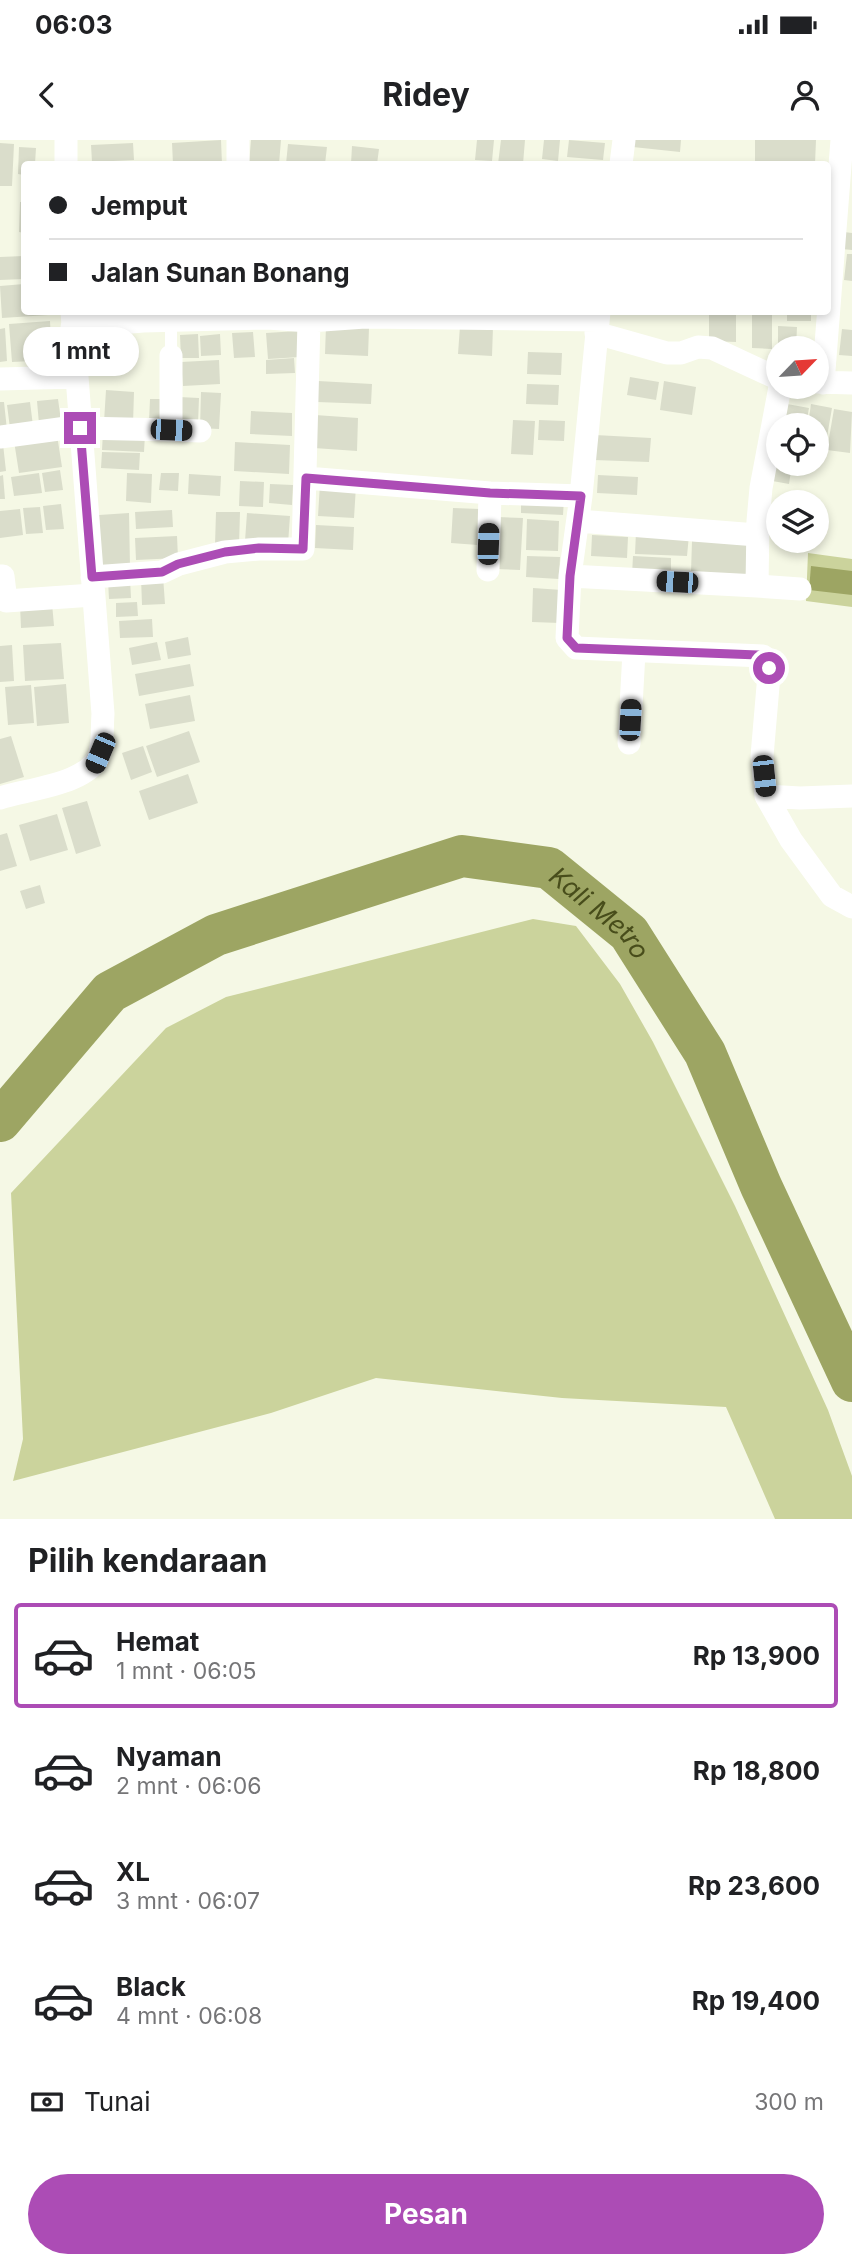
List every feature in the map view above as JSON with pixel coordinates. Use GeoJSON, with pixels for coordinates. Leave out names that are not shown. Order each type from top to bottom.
{"type":"FeatureCollection","features":[{"type":"Feature","properties":{"kind":"street"},"geometry":{"type":"LineString","coordinates":[[66,140],[66,161]]}},
{"type":"Feature","properties":{"kind":"street"},"geometry":{"type":"LineString","coordinates":[[238,140],[238,161]]}},
{"type":"Feature","properties":{"kind":"street"},"geometry":{"type":"LineString","coordinates":[[621,161],[624,140]]}},
{"type":"Feature","properties":{"kind":"street"},"geometry":{"type":"LineString","coordinates":[[831,246],[842,140]]}},
{"type":"Feature","properties":{"kind":"street"},"geometry":{"type":"LineString","coordinates":[[0,798],[80,776],[94,766],[100,753],[103,714],[72,319],[171,320],[236,315],[309,321],[365,317],[598,321],[667,353],[681,353],[698,347],[712,348],[766,373]]}},
{"type":"Feature","properties":{"kind":"street"},"geometry":{"type":"LineString","coordinates":[[824,336],[825,315]]}},
{"type":"Feature","properties":{"kind":"street"},"geometry":{"type":"LineString","coordinates":[[0,576],[4,576],[3,602],[162,572],[178,564],[225,552],[259,548],[303,549],[309,321]]}},
{"type":"Feature","properties":{"kind":"street"},"geometry":{"type":"LineString","coordinates":[[598,321],[581,496],[570,576],[567,638],[576,648],[758,655],[768,659],[762,756],[766,796],[791,840],[832,897],[852,907]]}},
{"type":"Feature","properties":{"kind":"street"},"geometry":{"type":"LineString","coordinates":[[171,355],[171,430]]}},
{"type":"Feature","properties":{"kind":"street"},"geometry":{"type":"LineString","coordinates":[[0,379],[76,377]]}},
{"type":"Feature","properties":{"kind":"street"},"geometry":{"type":"LineString","coordinates":[[830,383],[852,383]]}},
{"type":"Feature","properties":{"kind":"street"},"geometry":{"type":"LineString","coordinates":[[757,586],[757,535],[765,463],[778,399]]}},
{"type":"Feature","properties":{"kind":"street"},"geometry":{"type":"LineString","coordinates":[[0,437],[81,427],[200,431]]}},
{"type":"Feature","properties":{"kind":"street"},"geometry":{"type":"LineString","coordinates":[[306,478],[490,493],[581,496]]}},
{"type":"Feature","properties":{"kind":"street"},"geometry":{"type":"LineString","coordinates":[[488,570],[490,493]]}},
{"type":"Feature","properties":{"kind":"street"},"geometry":{"type":"LineString","coordinates":[[578,521],[757,535]]}},
{"type":"Feature","properties":{"kind":"street"},"geometry":{"type":"LineString","coordinates":[[570,576],[800,589]]}},
{"type":"Feature","properties":{"kind":"street"},"geometry":{"type":"LineString","coordinates":[[629,743],[634,652]]}},
{"type":"Feature","properties":{"kind":"street"},"geometry":{"type":"LineString","coordinates":[[766,796],[852,796]]}},
{"type":"Feature","properties":{"kind":"lane"},"geometry":{"type":"LineString","coordinates":[[171,320],[171,355]]}},
{"type":"Feature","properties":{"kind":"shaded area"},"geometry":{"type":"Polygon","coordinates":[[[808,553],[852,559],[852,607],[806,601],[808,553]]]}},
{"type":"Feature","properties":{"kind":"shaded area"},"geometry":{"type":"Polygon","coordinates":[[[811,566],[852,571],[852,595],[809,590],[811,566]]]}},
{"type":"Feature","properties":{"kind":"shaded area"},"geometry":{"type":"Polygon","coordinates":[[[533,919],[576,926],[620,984],[653,1042],[735,1206],[828,1410],[852,1476],[852,1519],[775,1519],[726,1407],[562,1398],[376,1378],[271,1413],[13,1481],[23,1439],[11,1193],[166,1028],[226,997],[533,919]]]}},
{"type":"Feature","properties":{"kind":"building"},"geometry":{"type":"Polygon","coordinates":[[[221,140],[222,161],[173,161],[172,143],[221,140]]]}},
{"type":"Feature","properties":{"kind":"building"},"geometry":{"type":"Polygon","coordinates":[[[251,140],[281,140],[279,161],[249,161],[251,140]]]}},
{"type":"Feature","properties":{"kind":"building"},"geometry":{"type":"Polygon","coordinates":[[[477,140],[494,140],[492,161],[475,160],[477,140]]]}},
{"type":"Feature","properties":{"kind":"building"},"geometry":{"type":"Polygon","coordinates":[[[501,140],[525,140],[523,161],[498,161],[501,140]]]}},
{"type":"Feature","properties":{"kind":"building"},"geometry":{"type":"Polygon","coordinates":[[[544,140],[560,140],[558,161],[542,159],[544,140]]]}},
{"type":"Feature","properties":{"kind":"building"},"geometry":{"type":"Polygon","coordinates":[[[569,140],[605,143],[603,160],[567,157],[569,140]]]}},
{"type":"Feature","properties":{"kind":"building"},"geometry":{"type":"Polygon","coordinates":[[[633,140],[681,140],[680,152],[633,147],[633,140]]]}},
{"type":"Feature","properties":{"kind":"building"},"geometry":{"type":"Polygon","coordinates":[[[755,140],[816,140],[815,161],[755,161],[755,140]]]}},
{"type":"Feature","properties":{"kind":"building"},"geometry":{"type":"Polygon","coordinates":[[[0,143],[14,144],[12,186],[0,186],[0,143]]]}},
{"type":"Feature","properties":{"kind":"building"},"geometry":{"type":"Polygon","coordinates":[[[133,143],[134,160],[92,161],[91,145],[133,143]]]}},
{"type":"Feature","properties":{"kind":"building"},"geometry":{"type":"Polygon","coordinates":[[[288,144],[327,147],[325,161],[286,161],[288,144]]]}},
{"type":"Feature","properties":{"kind":"building"},"geometry":{"type":"Polygon","coordinates":[[[352,146],[379,149],[377,161],[351,161],[352,146]]]}},
{"type":"Feature","properties":{"kind":"building"},"geometry":{"type":"Polygon","coordinates":[[[19,147],[36,148],[35,161],[21,161],[21,174],[18,174],[19,147]]]}},
{"type":"Feature","properties":{"kind":"building"},"geometry":{"type":"Polygon","coordinates":[[[20,202],[21,202],[21,232],[20,202]]]}},
{"type":"Feature","properties":{"kind":"building"},"geometry":{"type":"Polygon","coordinates":[[[844,232],[852,233],[852,250],[842,249],[844,232]]]}},
{"type":"Feature","properties":{"kind":"building"},"geometry":{"type":"Polygon","coordinates":[[[847,254],[852,254],[852,281],[844,280],[847,254]]]}},
{"type":"Feature","properties":{"kind":"building"},"geometry":{"type":"Polygon","coordinates":[[[21,256],[21,279],[0,280],[0,257],[21,256]]]}},
{"type":"Feature","properties":{"kind":"building"},"geometry":{"type":"Polygon","coordinates":[[[21,284],[21,315],[48,315],[2,318],[0,286],[21,284]]]}},
{"type":"Feature","properties":{"kind":"building"},"geometry":{"type":"Polygon","coordinates":[[[709,315],[736,315],[736,342],[709,341],[709,315]]]}},
{"type":"Feature","properties":{"kind":"building"},"geometry":{"type":"Polygon","coordinates":[[[752,315],[772,315],[772,336],[766,336],[766,349],[752,348],[752,315]]]}},
{"type":"Feature","properties":{"kind":"building"},"geometry":{"type":"Polygon","coordinates":[[[787,315],[811,315],[811,321],[787,321],[787,315]]]}},
{"type":"Feature","properties":{"kind":"building"},"geometry":{"type":"Polygon","coordinates":[[[50,321],[52,360],[12,362],[9,324],[50,321]]]}},
{"type":"Feature","properties":{"kind":"building"},"geometry":{"type":"Polygon","coordinates":[[[326,326],[369,328],[368,356],[325,354],[326,326]]]}},
{"type":"Feature","properties":{"kind":"building"},"geometry":{"type":"Polygon","coordinates":[[[460,326],[493,327],[492,356],[458,354],[460,326]]]}},
{"type":"Feature","properties":{"kind":"building"},"geometry":{"type":"Polygon","coordinates":[[[778,326],[797,327],[797,336],[778,336],[778,326]]]}},
{"type":"Feature","properties":{"kind":"building"},"geometry":{"type":"Polygon","coordinates":[[[5,328],[7,361],[0,362],[0,329],[5,328]]]}},
{"type":"Feature","properties":{"kind":"building"},"geometry":{"type":"Polygon","coordinates":[[[842,329],[852,330],[852,356],[839,355],[842,329]]]}},
{"type":"Feature","properties":{"kind":"building"},"geometry":{"type":"Polygon","coordinates":[[[298,331],[300,357],[268,359],[266,333],[298,331]]]}},
{"type":"Feature","properties":{"kind":"building"},"geometry":{"type":"Polygon","coordinates":[[[253,332],[255,357],[234,358],[232,333],[253,332]]]}},
{"type":"Feature","properties":{"kind":"building"},"geometry":{"type":"Polygon","coordinates":[[[198,334],[199,358],[181,358],[180,335],[198,334]]]}},
{"type":"Feature","properties":{"kind":"building"},"geometry":{"type":"Polygon","coordinates":[[[220,334],[221,355],[201,356],[200,336],[220,334]]]}},
{"type":"Feature","properties":{"kind":"building"},"geometry":{"type":"Polygon","coordinates":[[[528,352],[562,353],[561,375],[527,374],[528,352]]]}},
{"type":"Feature","properties":{"kind":"building"},"geometry":{"type":"Polygon","coordinates":[[[294,358],[295,373],[266,374],[266,360],[294,358]]]}},
{"type":"Feature","properties":{"kind":"building"},"geometry":{"type":"Polygon","coordinates":[[[219,360],[220,384],[183,386],[181,362],[219,360]]]}},
{"type":"Feature","properties":{"kind":"building"},"geometry":{"type":"Polygon","coordinates":[[[630,377],[659,382],[656,400],[627,395],[630,377]]]}},
{"type":"Feature","properties":{"kind":"building"},"geometry":{"type":"Polygon","coordinates":[[[318,381],[372,384],[371,404],[317,402],[318,381]]]}},
{"type":"Feature","properties":{"kind":"building"},"geometry":{"type":"Polygon","coordinates":[[[664,381],[696,387],[692,415],[660,410],[664,381]]]}},
{"type":"Feature","properties":{"kind":"building"},"geometry":{"type":"Polygon","coordinates":[[[527,384],[559,385],[558,405],[526,404],[527,384]]]}},
{"type":"Feature","properties":{"kind":"building"},"geometry":{"type":"Polygon","coordinates":[[[106,390],[134,392],[133,424],[104,422],[106,390]]]}},
{"type":"Feature","properties":{"kind":"building"},"geometry":{"type":"Polygon","coordinates":[[[201,392],[221,393],[219,429],[200,428],[201,392]]]}},
{"type":"Feature","properties":{"kind":"building"},"geometry":{"type":"Polygon","coordinates":[[[179,397],[199,398],[198,424],[177,423],[179,397]]]}},
{"type":"Feature","properties":{"kind":"building"},"geometry":{"type":"Polygon","coordinates":[[[58,399],[61,421],[39,424],[37,401],[58,399]]]}},
{"type":"Feature","properties":{"kind":"building"},"geometry":{"type":"Polygon","coordinates":[[[150,399],[168,399],[167,423],[149,422],[150,399]]]}},
{"type":"Feature","properties":{"kind":"building"},"geometry":{"type":"Polygon","coordinates":[[[0,402],[4,402],[7,430],[0,431],[0,402]]]}},
{"type":"Feature","properties":{"kind":"building"},"geometry":{"type":"Polygon","coordinates":[[[30,402],[33,426],[10,428],[7,405],[30,402]]]}},
{"type":"Feature","properties":{"kind":"building"},"geometry":{"type":"Polygon","coordinates":[[[787,404],[809,408],[808,413],[786,413],[787,404]]]}},
{"type":"Feature","properties":{"kind":"building"},"geometry":{"type":"Polygon","coordinates":[[[811,404],[832,408],[829,425],[829,413],[810,413],[811,404]]]}},
{"type":"Feature","properties":{"kind":"building"},"geometry":{"type":"Polygon","coordinates":[[[834,409],[852,412],[850,453],[829,450],[834,409]]]}},
{"type":"Feature","properties":{"kind":"building"},"geometry":{"type":"Polygon","coordinates":[[[251,411],[292,413],[292,436],[250,434],[251,411]]]}},
{"type":"Feature","properties":{"kind":"building"},"geometry":{"type":"Polygon","coordinates":[[[315,415],[358,418],[357,451],[314,448],[315,415]]]}},
{"type":"Feature","properties":{"kind":"building"},"geometry":{"type":"Polygon","coordinates":[[[513,420],[535,421],[533,455],[511,454],[513,420]]]}},
{"type":"Feature","properties":{"kind":"building"},"geometry":{"type":"Polygon","coordinates":[[[539,420],[565,421],[564,441],[538,440],[539,420]]]}},
{"type":"Feature","properties":{"kind":"building"},"geometry":{"type":"Polygon","coordinates":[[[103,432],[145,434],[144,452],[102,450],[103,432]]]}},
{"type":"Feature","properties":{"kind":"building"},"geometry":{"type":"Polygon","coordinates":[[[57,435],[62,467],[19,473],[14,441],[57,435]]]}},
{"type":"Feature","properties":{"kind":"building"},"geometry":{"type":"Polygon","coordinates":[[[595,435],[651,438],[649,462],[594,460],[595,435]]]}},
{"type":"Feature","properties":{"kind":"building"},"geometry":{"type":"Polygon","coordinates":[[[235,442],[290,445],[289,474],[234,471],[235,442]]]}},
{"type":"Feature","properties":{"kind":"building"},"geometry":{"type":"Polygon","coordinates":[[[0,444],[3,444],[6,471],[0,472],[0,444]]]}},
{"type":"Feature","properties":{"kind":"building"},"geometry":{"type":"Polygon","coordinates":[[[102,452],[140,453],[139,470],[101,468],[102,452]]]}},
{"type":"Feature","properties":{"kind":"building"},"geometry":{"type":"Polygon","coordinates":[[[60,470],[63,490],[45,492],[42,473],[60,470]]]}},
{"type":"Feature","properties":{"kind":"building"},"geometry":{"type":"Polygon","coordinates":[[[39,473],[42,493],[14,496],[11,477],[39,473]]]}},
{"type":"Feature","properties":{"kind":"building"},"geometry":{"type":"Polygon","coordinates":[[[127,473],[152,474],[151,503],[126,501],[127,473]]]}},
{"type":"Feature","properties":{"kind":"building"},"geometry":{"type":"Polygon","coordinates":[[[161,473],[179,473],[178,491],[159,490],[161,473]]]}},
{"type":"Feature","properties":{"kind":"building"},"geometry":{"type":"Polygon","coordinates":[[[189,474],[221,476],[220,496],[188,494],[189,474]]]}},
{"type":"Feature","properties":{"kind":"building"},"geometry":{"type":"Polygon","coordinates":[[[3,475],[5,499],[0,499],[0,476],[3,475]]]}},
{"type":"Feature","properties":{"kind":"building"},"geometry":{"type":"Polygon","coordinates":[[[598,475],[638,477],[637,495],[597,493],[598,475]]]}},
{"type":"Feature","properties":{"kind":"building"},"geometry":{"type":"Polygon","coordinates":[[[769,476],[790,476],[789,484],[767,480],[769,476]]]}},
{"type":"Feature","properties":{"kind":"building"},"geometry":{"type":"Polygon","coordinates":[[[240,481],[264,482],[263,507],[239,506],[240,481]]]}},
{"type":"Feature","properties":{"kind":"building"},"geometry":{"type":"Polygon","coordinates":[[[270,484],[293,485],[292,505],[269,503],[270,484]]]}},
{"type":"Feature","properties":{"kind":"building"},"geometry":{"type":"Polygon","coordinates":[[[320,484],[356,486],[354,518],[318,516],[320,484]]]}},
{"type":"Feature","properties":{"kind":"building"},"geometry":{"type":"Polygon","coordinates":[[[521,497],[564,499],[563,515],[521,513],[521,497]]]}},
{"type":"Feature","properties":{"kind":"building"},"geometry":{"type":"Polygon","coordinates":[[[61,504],[64,529],[46,530],[43,506],[61,504]]]}},
{"type":"Feature","properties":{"kind":"building"},"geometry":{"type":"Polygon","coordinates":[[[40,507],[43,533],[26,534],[23,508],[40,507]]]}},
{"type":"Feature","properties":{"kind":"building"},"geometry":{"type":"Polygon","coordinates":[[[453,508],[480,509],[478,545],[451,543],[453,508]]]}},
{"type":"Feature","properties":{"kind":"building"},"geometry":{"type":"Polygon","coordinates":[[[20,509],[23,535],[0,538],[0,511],[20,509]]]}},
{"type":"Feature","properties":{"kind":"building"},"geometry":{"type":"Polygon","coordinates":[[[172,510],[173,527],[136,529],[135,512],[172,510]]]}},
{"type":"Feature","properties":{"kind":"building"},"geometry":{"type":"Polygon","coordinates":[[[216,512],[240,512],[239,546],[215,545],[216,512]]]}},
{"type":"Feature","properties":{"kind":"building"},"geometry":{"type":"Polygon","coordinates":[[[129,513],[130,567],[101,568],[99,515],[129,513]]]}},
{"type":"Feature","properties":{"kind":"building"},"geometry":{"type":"Polygon","coordinates":[[[247,513],[290,516],[288,544],[245,541],[247,513]]]}},
{"type":"Feature","properties":{"kind":"building"},"geometry":{"type":"Polygon","coordinates":[[[497,517],[523,518],[520,570],[495,569],[497,517]]]}},
{"type":"Feature","properties":{"kind":"building"},"geometry":{"type":"Polygon","coordinates":[[[527,519],[559,521],[558,551],[526,550],[527,519]]]}},
{"type":"Feature","properties":{"kind":"building"},"geometry":{"type":"Polygon","coordinates":[[[316,525],[354,527],[353,550],[315,548],[316,525]]]}},
{"type":"Feature","properties":{"kind":"building"},"geometry":{"type":"Polygon","coordinates":[[[636,532],[689,535],[687,556],[635,554],[636,532]]]}},
{"type":"Feature","properties":{"kind":"building"},"geometry":{"type":"Polygon","coordinates":[[[592,535],[628,537],[627,558],[591,556],[592,535]]]}},
{"type":"Feature","properties":{"kind":"building"},"geometry":{"type":"Polygon","coordinates":[[[177,536],[178,558],[136,560],[135,538],[177,536]]]}},
{"type":"Feature","properties":{"kind":"building"},"geometry":{"type":"Polygon","coordinates":[[[692,541],[753,545],[751,575],[691,572],[692,541]]]}},
{"type":"Feature","properties":{"kind":"building"},"geometry":{"type":"Polygon","coordinates":[[[527,556],[560,557],[559,579],[526,577],[527,556]]]}},
{"type":"Feature","properties":{"kind":"building"},"geometry":{"type":"Polygon","coordinates":[[[633,556],[671,558],[671,577],[632,575],[633,556]]]}},
{"type":"Feature","properties":{"kind":"building"},"geometry":{"type":"Polygon","coordinates":[[[163,576],[165,604],[142,605],[141,577],[163,576]]]}},
{"type":"Feature","properties":{"kind":"building"},"geometry":{"type":"Polygon","coordinates":[[[130,579],[131,598],[109,599],[108,580],[130,579]]]}},
{"type":"Feature","properties":{"kind":"building"},"geometry":{"type":"Polygon","coordinates":[[[533,588],[562,590],[560,623],[532,622],[533,588]]]}},
{"type":"Feature","properties":{"kind":"building"},"geometry":{"type":"Polygon","coordinates":[[[137,602],[138,616],[116,617],[116,603],[137,602]]]}},
{"type":"Feature","properties":{"kind":"building"},"geometry":{"type":"Polygon","coordinates":[[[52,603],[54,626],[21,628],[20,605],[52,603]]]}},
{"type":"Feature","properties":{"kind":"building"},"geometry":{"type":"Polygon","coordinates":[[[152,619],[153,637],[120,638],[119,621],[152,619]]]}},
{"type":"Feature","properties":{"kind":"building"},"geometry":{"type":"Polygon","coordinates":[[[188,637],[191,655],[168,659],[165,642],[188,637]]]}},
{"type":"Feature","properties":{"kind":"building"},"geometry":{"type":"Polygon","coordinates":[[[157,642],[161,660],[132,665],[129,648],[157,642]]]}},
{"type":"Feature","properties":{"kind":"building"},"geometry":{"type":"Polygon","coordinates":[[[61,643],[64,679],[25,681],[23,645],[61,643]]]}},
{"type":"Feature","properties":{"kind":"building"},"geometry":{"type":"Polygon","coordinates":[[[12,645],[14,681],[0,682],[0,646],[12,645]]]}},
{"type":"Feature","properties":{"kind":"building"},"geometry":{"type":"Polygon","coordinates":[[[190,664],[194,686],[139,696],[135,674],[190,664]]]}},
{"type":"Feature","properties":{"kind":"building"},"geometry":{"type":"Polygon","coordinates":[[[66,684],[69,723],[37,726],[34,687],[66,684]]]}},
{"type":"Feature","properties":{"kind":"building"},"geometry":{"type":"Polygon","coordinates":[[[31,685],[34,723],[8,725],[5,687],[31,685]]]}},
{"type":"Feature","properties":{"kind":"building"},"geometry":{"type":"Polygon","coordinates":[[[190,695],[195,721],[150,729],[145,704],[190,695]]]}},
{"type":"Feature","properties":{"kind":"building"},"geometry":{"type":"Polygon","coordinates":[[[189,731],[200,762],[157,777],[146,746],[189,731]]]}},
{"type":"Feature","properties":{"kind":"building"},"geometry":{"type":"Polygon","coordinates":[[[11,736],[24,777],[0,784],[0,739],[11,736]]]}},
{"type":"Feature","properties":{"kind":"building"},"geometry":{"type":"Polygon","coordinates":[[[143,746],[152,772],[131,780],[122,753],[143,746]]]}},
{"type":"Feature","properties":{"kind":"building"},"geometry":{"type":"Polygon","coordinates":[[[188,774],[198,803],[149,820],[139,791],[188,774]]]}},
{"type":"Feature","properties":{"kind":"building"},"geometry":{"type":"Polygon","coordinates":[[[87,801],[101,846],[76,854],[62,808],[87,801]]]}},
{"type":"Feature","properties":{"kind":"building"},"geometry":{"type":"Polygon","coordinates":[[[57,814],[68,850],[30,861],[19,825],[57,814]]]}},
{"type":"Feature","properties":{"kind":"building"},"geometry":{"type":"Polygon","coordinates":[[[7,833],[17,866],[0,871],[0,835],[7,833]]]}},
{"type":"Feature","properties":{"kind":"building"},"geometry":{"type":"Polygon","coordinates":[[[40,885],[45,903],[26,909],[20,891],[40,885]]]}},
{"type":"Feature","properties":{"kind":"waterway","name":"Kali Metro"},"geometry":{"type":"LineString","coordinates":[[0,1121],[110,992],[216,935],[462,856],[549,868],[629,933],[705,1053],[761,1186],[852,1381]]}},
{"type":"Feature","properties":{"kind":"route"},"geometry":{"type":"LineString","coordinates":[[80,428],[92,577],[162,572],[178,564],[225,552],[259,548],[303,549],[306,478],[490,493],[581,496],[570,576],[567,638],[571,645],[576,648],[634,652],[758,655],[768,659],[769,668]]}}]}
